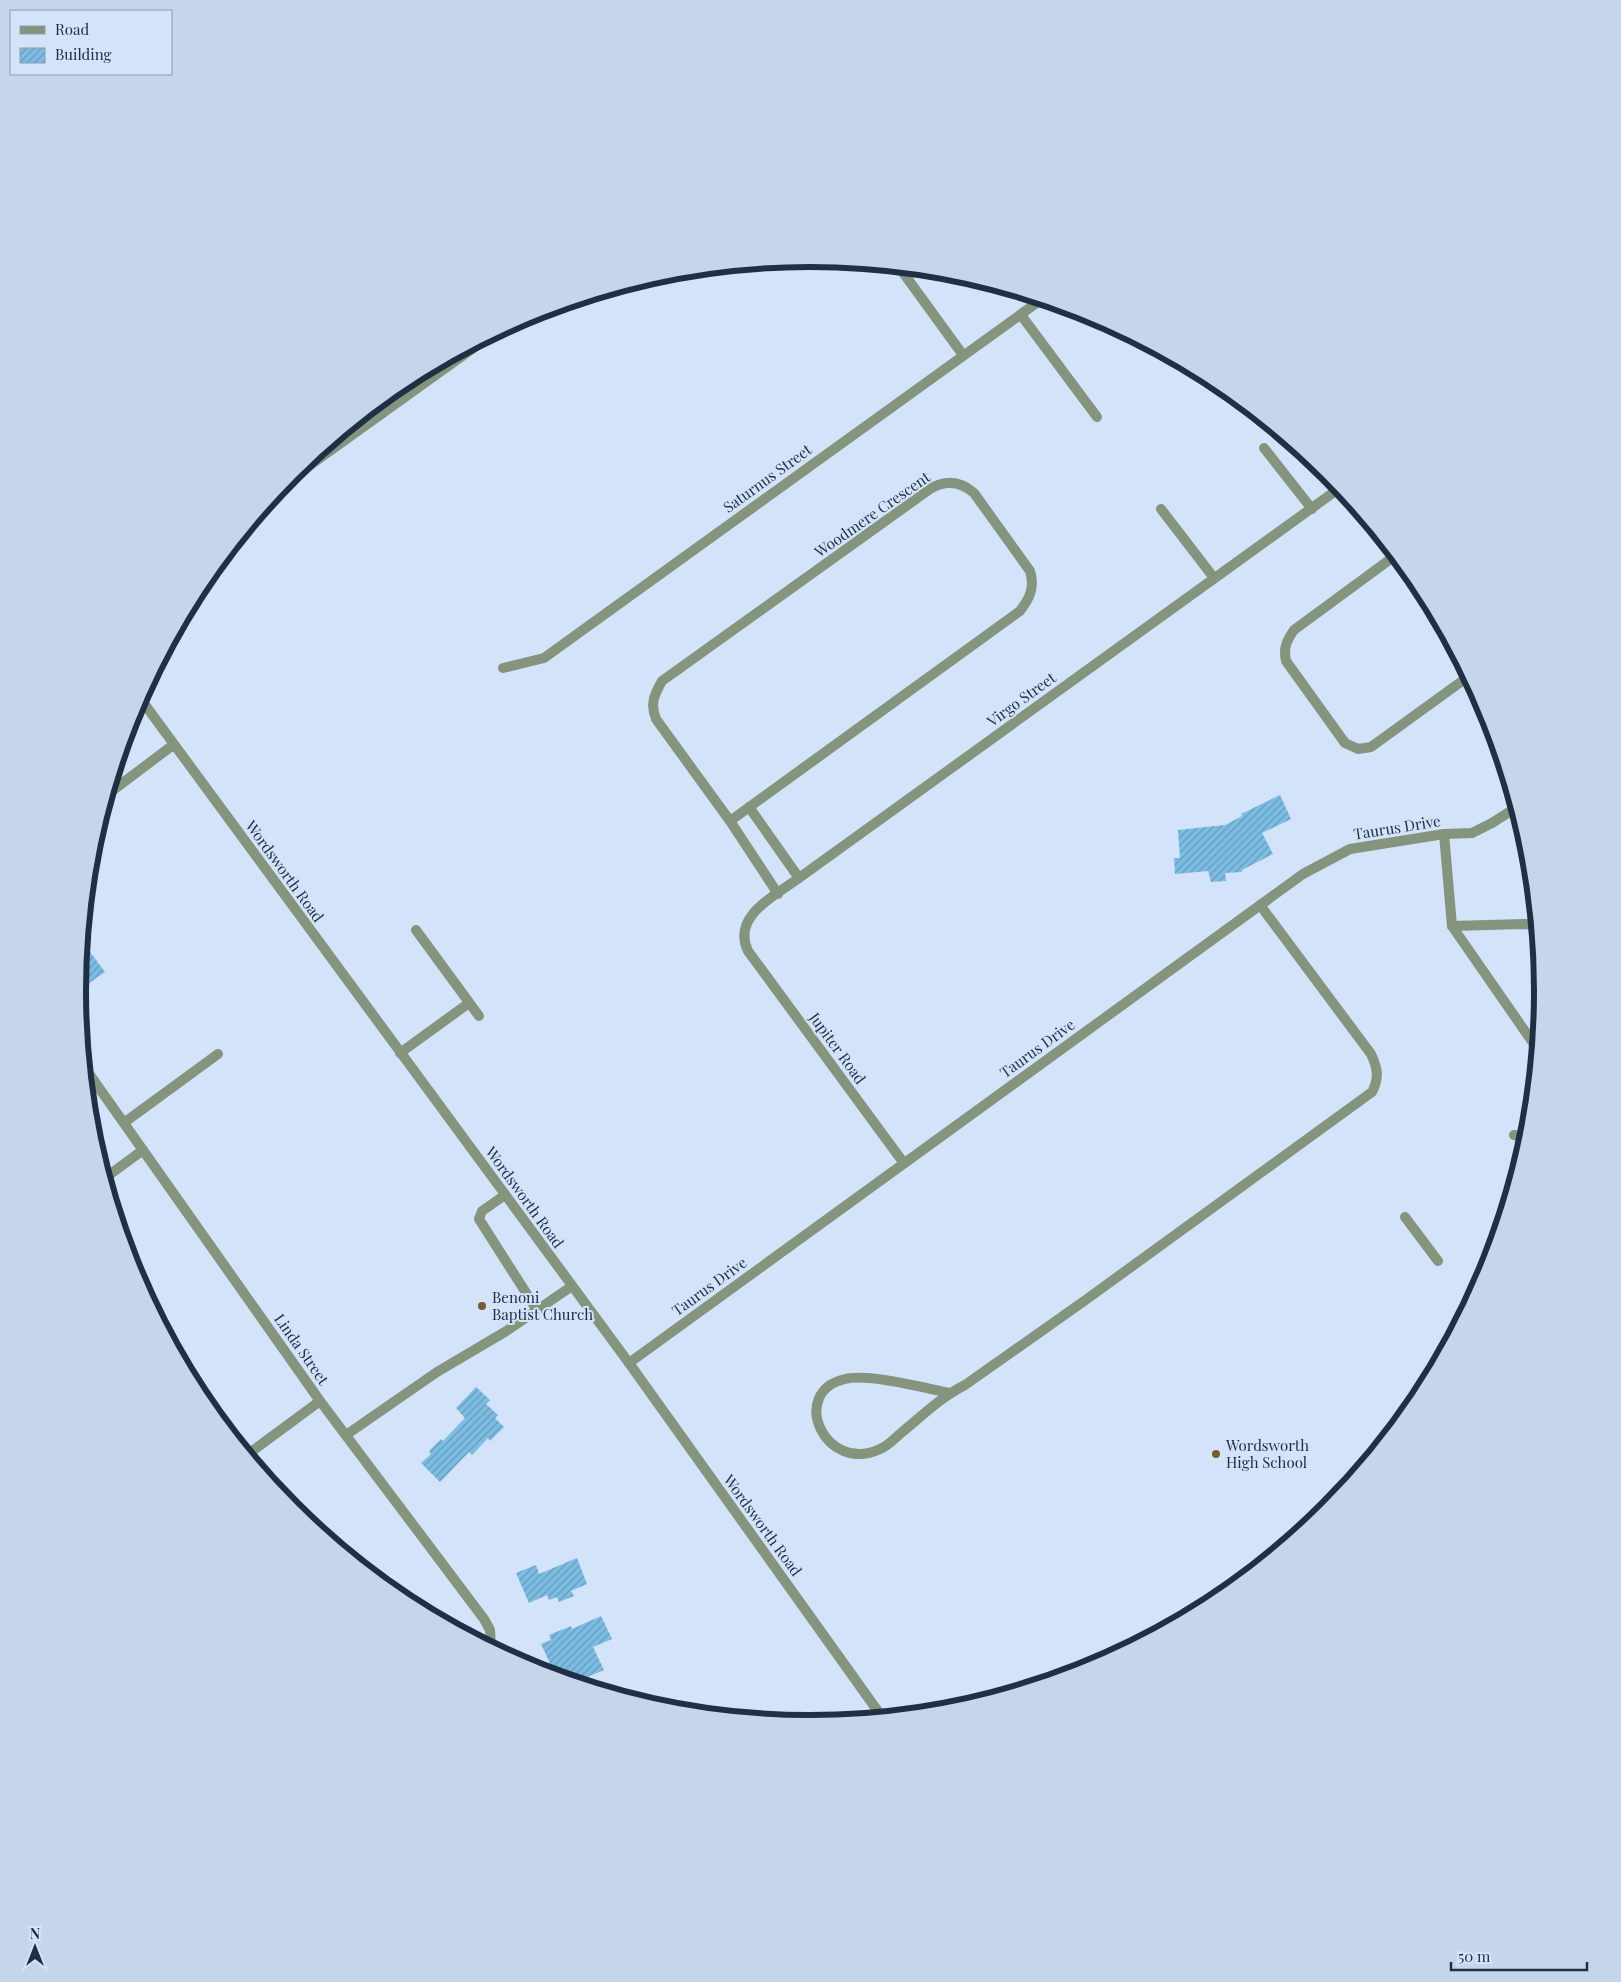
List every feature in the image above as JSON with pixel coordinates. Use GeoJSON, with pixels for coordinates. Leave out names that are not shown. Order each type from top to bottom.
{"type":"FeatureCollection","features":[{"type":"Feature","properties":{"kind":"street"},"geometry":{"type":"LineString","coordinates":[[903,273],[963,356]]}},
{"type":"Feature","properties":{"kind":"street","name":"Saturnus Street"},"geometry":{"type":"LineString","coordinates":[[503,668],[544,658],[1037,303]]}},
{"type":"Feature","properties":{"kind":"street"},"geometry":{"type":"LineString","coordinates":[[1021,315],[1098,417]]}},
{"type":"Feature","properties":{"kind":"street"},"geometry":{"type":"LineString","coordinates":[[321,457],[461,357]]}},
{"type":"Feature","properties":{"kind":"street"},"geometry":{"type":"LineString","coordinates":[[1264,448],[1312,509]]}},
{"type":"Feature","properties":{"kind":"street","name":"Woodmere Crescent"},"geometry":{"type":"LineString","coordinates":[[730,821],[1020,610],[1028,600],[1032,586],[1030,571],[974,493],[969,489],[948,482],[930,489],[662,681],[656,690],[652,705],[656,719],[730,821],[778,894]]}},
{"type":"Feature","properties":{"kind":"street","name":"Virgo Street"},"geometry":{"type":"LineString","coordinates":[[748,951],[744,942],[744,930],[747,921],[754,911],[1335,492]]}},
{"type":"Feature","properties":{"kind":"street"},"geometry":{"type":"LineString","coordinates":[[1161,509],[1214,578]]}},
{"type":"Feature","properties":{"kind":"street"},"geometry":{"type":"LineString","coordinates":[[1391,559],[1294,630],[1286,642],[1284,654],[1286,662],[1345,743],[1358,749],[1371,747],[1464,680]]}},
{"type":"Feature","properties":{"kind":"street","name":"Wordsworth Road"},"geometry":{"type":"LineString","coordinates":[[145,705],[629,1363],[878,1712]]}},
{"type":"Feature","properties":{"kind":"street"},"geometry":{"type":"LineString","coordinates":[[116,788],[174,746]]}},
{"type":"Feature","properties":{"kind":"street"},"geometry":{"type":"LineString","coordinates":[[749,807],[799,878]]}},
{"type":"Feature","properties":{"kind":"street","name":"Taurus Drive"},"geometry":{"type":"LineString","coordinates":[[629,1363],[903,1162],[1303,874],[1350,849],[1444,834],[1472,832],[1492,823],[1512,810]]}},
{"type":"Feature","properties":{"kind":"street"},"geometry":{"type":"LineString","coordinates":[[1444,834],[1452,926],[1533,1042]]}},
{"type":"Feature","properties":{"kind":"street"},"geometry":{"type":"LineString","coordinates":[[950,1393],[864,1378],[845,1379],[830,1385],[818,1400],[815,1415],[819,1427],[831,1442],[845,1454],[862,1454],[881,1449],[950,1393],[1087,1299],[1372,1092],[1378,1072],[1370,1054],[1260,905]]}},
{"type":"Feature","properties":{"kind":"street"},"geometry":{"type":"LineString","coordinates":[[1452,926],[1531,925]]}},
{"type":"Feature","properties":{"kind":"street"},"geometry":{"type":"LineString","coordinates":[[416,930],[479,1016]]}},
{"type":"Feature","properties":{"kind":"street","name":"Jupiter Road"},"geometry":{"type":"LineString","coordinates":[[748,951],[903,1162]]}},
{"type":"Feature","properties":{"kind":"street"},"geometry":{"type":"LineString","coordinates":[[400,1053],[469,1003]]}},
{"type":"Feature","properties":{"kind":"street"},"geometry":{"type":"LineString","coordinates":[[125,1122],[218,1054]]}},
{"type":"Feature","properties":{"kind":"street","name":"Linda Street"},"geometry":{"type":"LineString","coordinates":[[91,1076],[320,1401],[484,1619],[490,1630],[491,1641]]}},
{"type":"Feature","properties":{"kind":"street"},"geometry":{"type":"LineString","coordinates":[[1514,1135],[1520,1137]]}},
{"type":"Feature","properties":{"kind":"street"},"geometry":{"type":"LineString","coordinates":[[110,1174],[143,1150]]}},
{"type":"Feature","properties":{"kind":"street"},"geometry":{"type":"LineString","coordinates":[[505,1194],[482,1211],[479,1219],[537,1310]]}},
{"type":"Feature","properties":{"kind":"street"},"geometry":{"type":"LineString","coordinates":[[1404,1217],[1438,1261]]}},
{"type":"Feature","properties":{"kind":"street"},"geometry":{"type":"LineString","coordinates":[[346,1435],[437,1372],[572,1286]]}},
{"type":"Feature","properties":{"kind":"street"},"geometry":{"type":"LineString","coordinates":[[252,1451],[320,1401]]}},
{"type":"Feature","properties":{"kind":"building"},"geometry":{"type":"Polygon","coordinates":[[[1280,795],[1291,819],[1262,833],[1273,854],[1242,870],[1242,872],[1225,873],[1226,881],[1211,882],[1208,871],[1175,874],[1174,858],[1180,858],[1178,830],[1225,825],[1242,816],[1241,814],[1280,795]]]}},
{"type":"Feature","properties":{"kind":"building"},"geometry":{"type":"Polygon","coordinates":[[[88,949],[105,972],[86,985],[88,949]]]}},
{"type":"Feature","properties":{"kind":"building"},"geometry":{"type":"Polygon","coordinates":[[[476,1387],[490,1400],[486,1404],[498,1415],[495,1418],[504,1427],[490,1441],[488,1438],[472,1455],[469,1452],[440,1482],[421,1463],[431,1454],[429,1451],[441,1439],[443,1441],[465,1418],[456,1408],[476,1387]]]}},
{"type":"Feature","properties":{"kind":"building"},"geometry":{"type":"Polygon","coordinates":[[[577,1558],[587,1584],[571,1591],[574,1596],[559,1602],[557,1597],[549,1600],[547,1595],[529,1603],[516,1573],[536,1565],[539,1574],[577,1558]]]}},
{"type":"Feature","properties":{"kind":"building"},"geometry":{"type":"Polygon","coordinates":[[[601,1616],[612,1639],[593,1647],[604,1670],[583,1679],[552,1667],[541,1644],[551,1640],[549,1635],[571,1626],[572,1629],[601,1616]]]}},
{"type":"Feature","properties":{"kind":"place","name":"Benoni Baptist Church"},"geometry":{"type":"Point","coordinates":[482,1306]}},
{"type":"Feature","properties":{"kind":"place","name":"Wordsworth High School"},"geometry":{"type":"Point","coordinates":[1216,1454]}}]}
